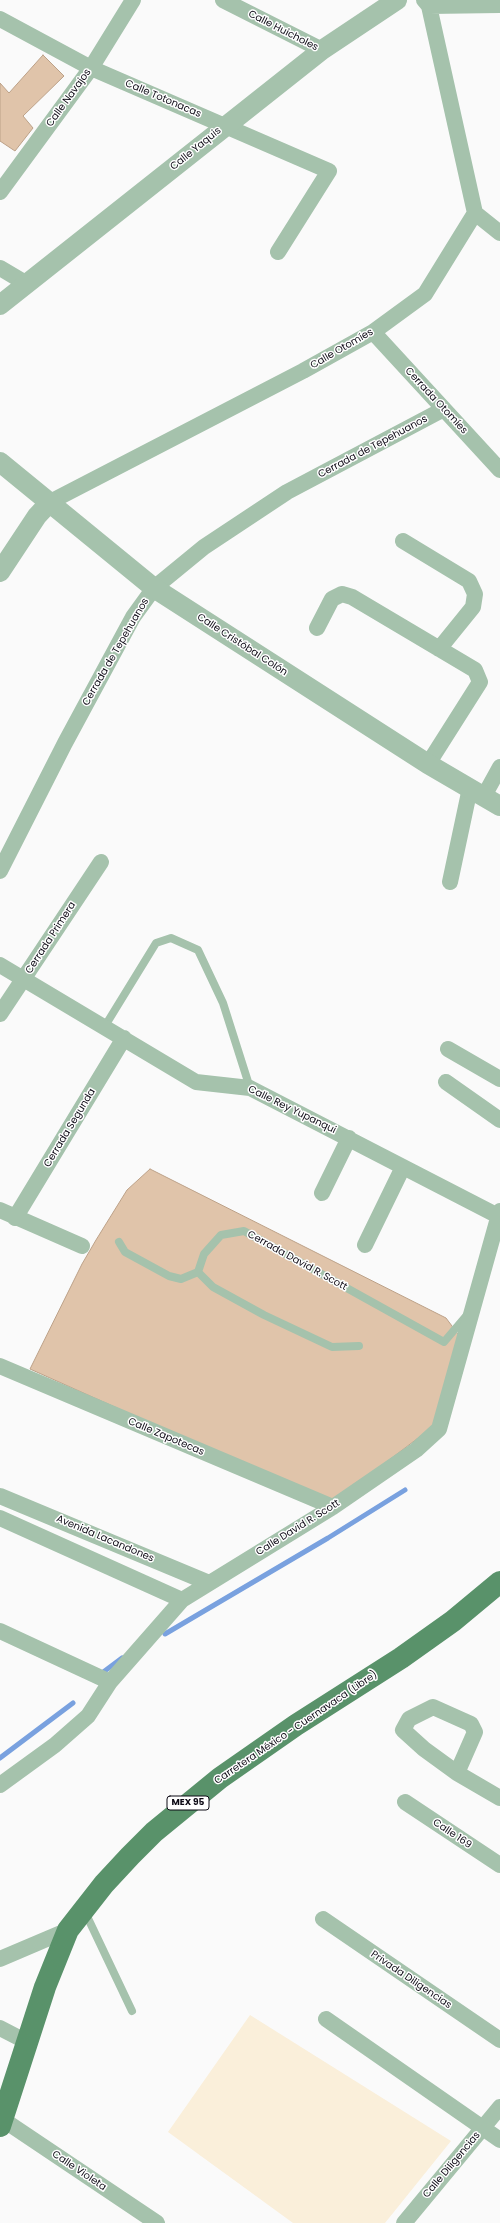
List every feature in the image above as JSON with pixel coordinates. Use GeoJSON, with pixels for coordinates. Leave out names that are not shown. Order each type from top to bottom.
{"type":"FeatureCollection","features":[{"type":"Feature","properties":{"kind":"main road","name":"Carretera México - Cuernavaca (Libre)"},"geometry":{"type":"LineString","coordinates":[[1,2122],[45,1987],[68,1930],[135,1851],[154,1832],[196,1797],[296,1725],[453,1621],[500,1582]]}},
{"type":"Feature","properties":{"kind":"street","name":"Calle Navajos"},"geometry":{"type":"LineString","coordinates":[[0,192],[91,68],[133,0]]}},
{"type":"Feature","properties":{"kind":"street","name":"Calle Huicholes"},"geometry":{"type":"LineString","coordinates":[[223,0],[322,50]]}},
{"type":"Feature","properties":{"kind":"street","name":"Calle Yaquis"},"geometry":{"type":"LineString","coordinates":[[0,305],[224,126],[322,50],[398,0]]}},
{"type":"Feature","properties":{"kind":"street"},"geometry":{"type":"LineString","coordinates":[[500,5],[426,3],[475,213],[500,233]]}},
{"type":"Feature","properties":{"kind":"street","name":"Calle Totonacas"},"geometry":{"type":"LineString","coordinates":[[0,19],[91,68],[329,171],[278,252]]}},
{"type":"Feature","properties":{"kind":"street","name":"Calle Otomíes"},"geometry":{"type":"LineString","coordinates":[[0,572],[38,516],[50,502],[303,371],[373,332],[425,294],[475,213]]}},
{"type":"Feature","properties":{"kind":"street"},"geometry":{"type":"LineString","coordinates":[[0,268],[26,284]]}},
{"type":"Feature","properties":{"kind":"street","name":"Cerrada Otomíes"},"geometry":{"type":"LineString","coordinates":[[373,332],[500,470]]}},
{"type":"Feature","properties":{"kind":"street","name":"Cerrada de Tepehuanos"},"geometry":{"type":"LineString","coordinates":[[0,871],[69,736],[133,617],[154,588],[204,547],[287,492],[444,409]]}},
{"type":"Feature","properties":{"kind":"street","name":"Calle Cristóbal Colón"},"geometry":{"type":"LineString","coordinates":[[0,462],[154,588],[428,764],[485,796]]}},
{"type":"Feature","properties":{"kind":"street"},"geometry":{"type":"LineString","coordinates":[[403,541],[469,581],[475,594],[473,607],[439,649]]}},
{"type":"Feature","properties":{"kind":"street"},"geometry":{"type":"LineString","coordinates":[[317,628],[332,599],[342,594],[352,597],[475,670],[480,682],[428,764]]}},
{"type":"Feature","properties":{"kind":"street"},"geometry":{"type":"LineString","coordinates":[[450,882],[485,796],[500,767]]}},
{"type":"Feature","properties":{"kind":"street","name":"Cerrada Primera"},"geometry":{"type":"LineString","coordinates":[[0,1014],[101,862]]}},
{"type":"Feature","properties":{"kind":"street","name":"Calle Rey Yupanqui"},"geometry":{"type":"LineString","coordinates":[[0,965],[105,1026],[196,1082],[250,1088],[499,1215]]}},
{"type":"Feature","properties":{"kind":"street","name":"Cerrada Segunda"},"geometry":{"type":"LineString","coordinates":[[15,1218],[124,1038]]}},
{"type":"Feature","properties":{"kind":"street"},"geometry":{"type":"LineString","coordinates":[[448,1049],[500,1079]]}},
{"type":"Feature","properties":{"kind":"street"},"geometry":{"type":"LineString","coordinates":[[446,1082],[500,1120]]}},
{"type":"Feature","properties":{"kind":"street"},"geometry":{"type":"LineString","coordinates":[[322,1193],[350,1138]]}},
{"type":"Feature","properties":{"kind":"street"},"geometry":{"type":"LineString","coordinates":[[365,1245],[403,1167]]}},
{"type":"Feature","properties":{"kind":"street"},"geometry":{"type":"LineString","coordinates":[[0,1210],[15,1218],[82,1246]]}},
{"type":"Feature","properties":{"kind":"street","name":"Calle David R. Scott"},"geometry":{"type":"LineString","coordinates":[[0,1785],[55,1745],[88,1716],[110,1682],[182,1600],[333,1507],[416,1450],[439,1429],[499,1215]]}},
{"type":"Feature","properties":{"kind":"street","name":"Calle Zapotecas"},"geometry":{"type":"LineString","coordinates":[[0,1366],[333,1507]]}},
{"type":"Feature","properties":{"kind":"street","name":"Avenida Lacandones"},"geometry":{"type":"LineString","coordinates":[[0,1496],[209,1583]]}},
{"type":"Feature","properties":{"kind":"street"},"geometry":{"type":"LineString","coordinates":[[0,1518],[182,1600]]}},
{"type":"Feature","properties":{"kind":"street"},"geometry":{"type":"LineString","coordinates":[[49,1540],[58,1520]]}},
{"type":"Feature","properties":{"kind":"street"},"geometry":{"type":"LineString","coordinates":[[110,1568],[120,1546]]}},
{"type":"Feature","properties":{"kind":"street"},"geometry":{"type":"LineString","coordinates":[[0,1631],[110,1682]]}},
{"type":"Feature","properties":{"kind":"street"},"geometry":{"type":"LineString","coordinates":[[457,1773],[475,1732],[471,1724],[433,1707],[409,1719],[403,1730],[424,1749],[457,1773],[500,1798]]}},
{"type":"Feature","properties":{"kind":"street","name":"Calle 169"},"geometry":{"type":"LineString","coordinates":[[405,1802],[500,1865]]}},
{"type":"Feature","properties":{"kind":"street","name":"Privada Diligencias"},"geometry":{"type":"LineString","coordinates":[[323,1919],[500,2040]]}},
{"type":"Feature","properties":{"kind":"street"},"geometry":{"type":"LineString","coordinates":[[0,1959],[68,1930]]}},
{"type":"Feature","properties":{"kind":"street"},"geometry":{"type":"LineString","coordinates":[[326,2019],[500,2140]]}},
{"type":"Feature","properties":{"kind":"street"},"geometry":{"type":"LineString","coordinates":[[0,2028],[27,2042]]}},
{"type":"Feature","properties":{"kind":"street","name":"Calle Diligencias"},"geometry":{"type":"LineString","coordinates":[[404,2223],[500,2107]]}},
{"type":"Feature","properties":{"kind":"street","name":"Calle Violeta"},"geometry":{"type":"LineString","coordinates":[[1,2122],[157,2223]]}},
{"type":"Feature","properties":{"kind":"lane"},"geometry":{"type":"LineString","coordinates":[[105,1026],[156,943],[171,938],[198,950],[223,1003],[250,1088]]}},
{"type":"Feature","properties":{"kind":"lane","name":"Cerrada David R. Scott"},"geometry":{"type":"LineString","coordinates":[[198,1272],[204,1254],[221,1235],[244,1231],[444,1342],[473,1307]]}},
{"type":"Feature","properties":{"kind":"lane"},"geometry":{"type":"LineString","coordinates":[[119,1242],[125,1252],[169,1276],[182,1279],[198,1272],[213,1287],[264,1315],[332,1347],[359,1346]]}},
{"type":"Feature","properties":{"kind":"lane"},"geometry":{"type":"LineString","coordinates":[[84,1910],[132,2011]]}},
{"type":"Feature","properties":{"kind":"shaded area"},"geometry":{"type":"Polygon","coordinates":[[[250,2015],[451,2141],[385,2223],[293,2223],[168,2132],[250,2015]]]}},
{"type":"Feature","properties":{"kind":"building"},"geometry":{"type":"Polygon","coordinates":[[[43,55],[64,76],[23,116],[33,128],[15,151],[0,141],[0,83],[9,93],[43,55]]]}},
{"type":"Feature","properties":{"kind":"building"},"geometry":{"type":"Polygon","coordinates":[[[150,1169],[446,1318],[461,1338],[434,1426],[331,1504],[30,1369],[82,1264],[96,1240],[127,1190],[150,1169]]]}},
{"type":"Feature","properties":{"kind":"waterway"},"geometry":{"type":"LineString","coordinates":[[165,1634],[328,1538],[405,1490]]}},
{"type":"Feature","properties":{"kind":"waterway"},"geometry":{"type":"LineString","coordinates":[[102,1673],[122,1658]]}},
{"type":"Feature","properties":{"kind":"waterway"},"geometry":{"type":"LineString","coordinates":[[0,1758],[73,1703]]}}]}
